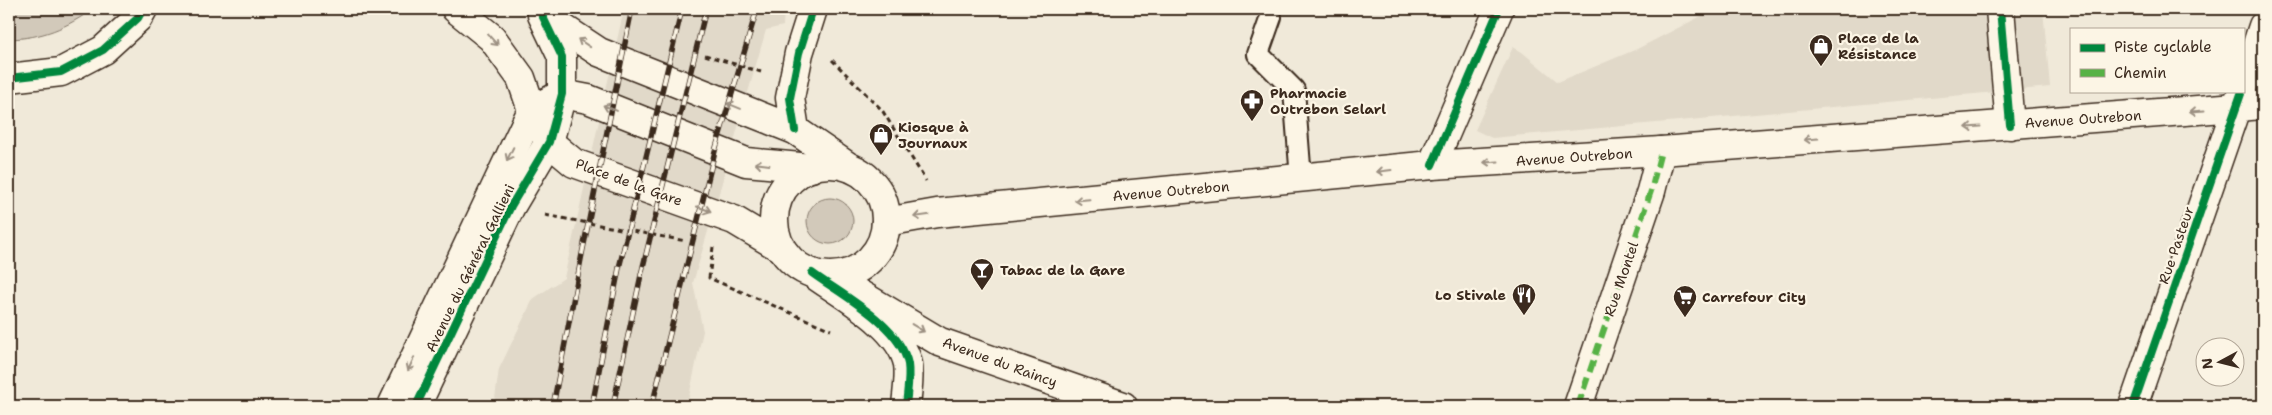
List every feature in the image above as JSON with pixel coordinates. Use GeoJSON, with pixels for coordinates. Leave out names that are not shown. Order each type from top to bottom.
{"type":"FeatureCollection","features":[{"type":"Feature","properties":{"kind":"main road"},"geometry":{"type":"LineString","coordinates":[[9,78],[61,72],[103,50],[138,18],[142,9]]}},
{"type":"Feature","properties":{"kind":"main road","name":"Place de la Gare"},"geometry":{"type":"LineString","coordinates":[[456,9],[492,38],[521,78],[532,110],[549,142],[574,163],[734,220],[781,248],[789,259],[821,275]]}},
{"type":"Feature","properties":{"kind":"main road"},"geometry":{"type":"LineString","coordinates":[[795,130],[790,98],[799,53],[813,9]]}},
{"type":"Feature","properties":{"kind":"main road"},"geometry":{"type":"LineString","coordinates":[[1432,165],[1499,9]]}},
{"type":"Feature","properties":{"kind":"main road"},"geometry":{"type":"LineString","coordinates":[[2000,9],[2010,124]]}},
{"type":"Feature","properties":{"kind":"main road"},"geometry":{"type":"LineString","coordinates":[[541,11],[598,52],[795,130],[865,176],[877,190],[884,206],[886,222],[883,239],[875,254],[863,266],[848,274],[821,275]]}},
{"type":"Feature","properties":{"kind":"main road","name":"Avenue du Général Gallieni"},"geometry":{"type":"LineString","coordinates":[[416,406],[511,206],[549,142],[562,94],[562,57],[541,11]]}},
{"type":"Feature","properties":{"kind":"main road","name":"Rue Pasteur"},"geometry":{"type":"LineString","coordinates":[[2244,86],[2263,26]]}},
{"type":"Feature","properties":{"kind":"main road"},"geometry":{"type":"LineString","coordinates":[[532,110],[562,94],[588,99],[746,162],[811,168]]}},
{"type":"Feature","properties":{"kind":"main road","name":"Avenue Outrebon"},"geometry":{"type":"LineString","coordinates":[[886,222],[937,213],[1432,165],[1661,151],[2010,124],[2241,95],[2263,105]]}},
{"type":"Feature","properties":{"kind":"main road","name":"Rue Pasteur"},"geometry":{"type":"LineString","coordinates":[[2133,406],[2241,95]]}},
{"type":"Feature","properties":{"kind":"main road","name":"Avenue du Général Gallieni"},"geometry":{"type":"LineString","coordinates":[[392,406],[532,110]]}},
{"type":"Feature","properties":{"kind":"main road","name":"Rue Montel"},"geometry":{"type":"LineString","coordinates":[[1578,406],[1651,191],[1661,151]]}},
{"type":"Feature","properties":{"kind":"main road"},"geometry":{"type":"LineString","coordinates":[[781,248],[775,229],[775,220],[782,192],[794,178],[811,168],[823,165],[849,167]]}},
{"type":"Feature","properties":{"kind":"main road"},"geometry":{"type":"LineString","coordinates":[[821,275],[881,323],[897,340],[908,363],[906,406]]}},
{"type":"Feature","properties":{"kind":"main road","name":"Avenue du Raincy"},"geometry":{"type":"LineString","coordinates":[[821,275],[940,342],[1123,406]]}},
{"type":"Feature","properties":{"kind":"lane"},"geometry":{"type":"LineString","coordinates":[[1271,17],[1258,54],[1294,90],[1301,179]]}},
{"type":"Feature","properties":{"kind":"path"},"geometry":{"type":"LineString","coordinates":[[511,206],[554,217],[694,243]]}},
{"type":"Feature","properties":{"kind":"path"},"geometry":{"type":"LineString","coordinates":[[704,245],[713,246],[708,278],[833,331]]}},
{"type":"Feature","properties":{"kind":"shaded area"},"geometry":{"type":"Polygon","coordinates":[[[9,9],[93,9],[73,22],[53,31],[32,37],[9,39],[9,9]]]}},
{"type":"Feature","properties":{"kind":"shaded area"},"geometry":{"type":"Polygon","coordinates":[[[624,9],[784,9],[783,26],[766,30],[693,283],[703,331],[687,406],[494,406],[499,369],[533,299],[564,278],[624,9]]]}},
{"type":"Feature","properties":{"kind":"shaded area","name":"Place de la Résistance"},"geometry":{"type":"Polygon","coordinates":[[[1715,9],[2043,9],[2050,87],[1492,138],[1475,130],[1513,47],[1522,52],[1558,82],[1637,49],[1715,9]]]}},
{"type":"Feature","properties":{"kind":"shaded area"},"geometry":{"type":"Polygon","coordinates":[[[826,198],[834,198],[843,202],[849,208],[853,221],[849,234],[843,240],[834,244],[826,244],[817,240],[811,234],[807,225],[807,217],[811,208],[817,202],[826,198]]]}},
{"type":"Feature","properties":{"kind":"railway"},"geometry":{"type":"LineString","coordinates":[[553,406],[632,9]]}},
{"type":"Feature","properties":{"kind":"railway"},"geometry":{"type":"LineString","coordinates":[[592,406],[619,268],[682,9]]}},
{"type":"Feature","properties":{"kind":"railway"},"geometry":{"type":"LineString","coordinates":[[613,406],[641,275],[706,9]]}},
{"type":"Feature","properties":{"kind":"railway"},"geometry":{"type":"LineString","coordinates":[[652,406],[715,151],[757,9]]}},
{"type":"Feature","properties":{"kind":"marked path"},"geometry":{"type":"LineString","coordinates":[[1578,406],[1651,191],[1661,151]]}},
{"type":"Feature","properties":{"kind":"cycle path"},"geometry":{"type":"LineString","coordinates":[[9,78],[61,72],[103,50],[138,18],[143,9]]}},
{"type":"Feature","properties":{"kind":"cycle path"},"geometry":{"type":"LineString","coordinates":[[795,130],[790,98],[799,53],[813,9]]}},
{"type":"Feature","properties":{"kind":"cycle path"},"geometry":{"type":"LineString","coordinates":[[1432,165],[1499,9]]}},
{"type":"Feature","properties":{"kind":"cycle path"},"geometry":{"type":"LineString","coordinates":[[2000,9],[2010,125]]}},
{"type":"Feature","properties":{"kind":"cycle path"},"geometry":{"type":"LineString","coordinates":[[416,406],[511,206],[549,142],[562,94],[562,57],[542,15]]}},
{"type":"Feature","properties":{"kind":"cycle path"},"geometry":{"type":"LineString","coordinates":[[2133,406],[2242,92]]}},
{"type":"Feature","properties":{"kind":"cycle path"},"geometry":{"type":"LineString","coordinates":[[812,273],[868,312],[894,336],[903,350],[908,364],[909,380],[906,406]]}},
{"type":"Feature","properties":{"kind":"place","name":"Place de la Résistance"},"geometry":{"type":"Point","coordinates":[1821,67]}},
{"type":"Feature","properties":{"kind":"place","name":"Pharmacie Outrebon Selarl"},"geometry":{"type":"Point","coordinates":[1252,122]}},
{"type":"Feature","properties":{"kind":"place","name":"Kiosque à Journaux"},"geometry":{"type":"Point","coordinates":[881,156]}},
{"type":"Feature","properties":{"kind":"place","name":"Tabac de la Gare"},"geometry":{"type":"Point","coordinates":[982,291]}},
{"type":"Feature","properties":{"kind":"place","name":"Lo Stivale"},"geometry":{"type":"Point","coordinates":[1524,316]}},
{"type":"Feature","properties":{"kind":"place","name":"Carrefour City"},"geometry":{"type":"Point","coordinates":[1685,318]}}]}
